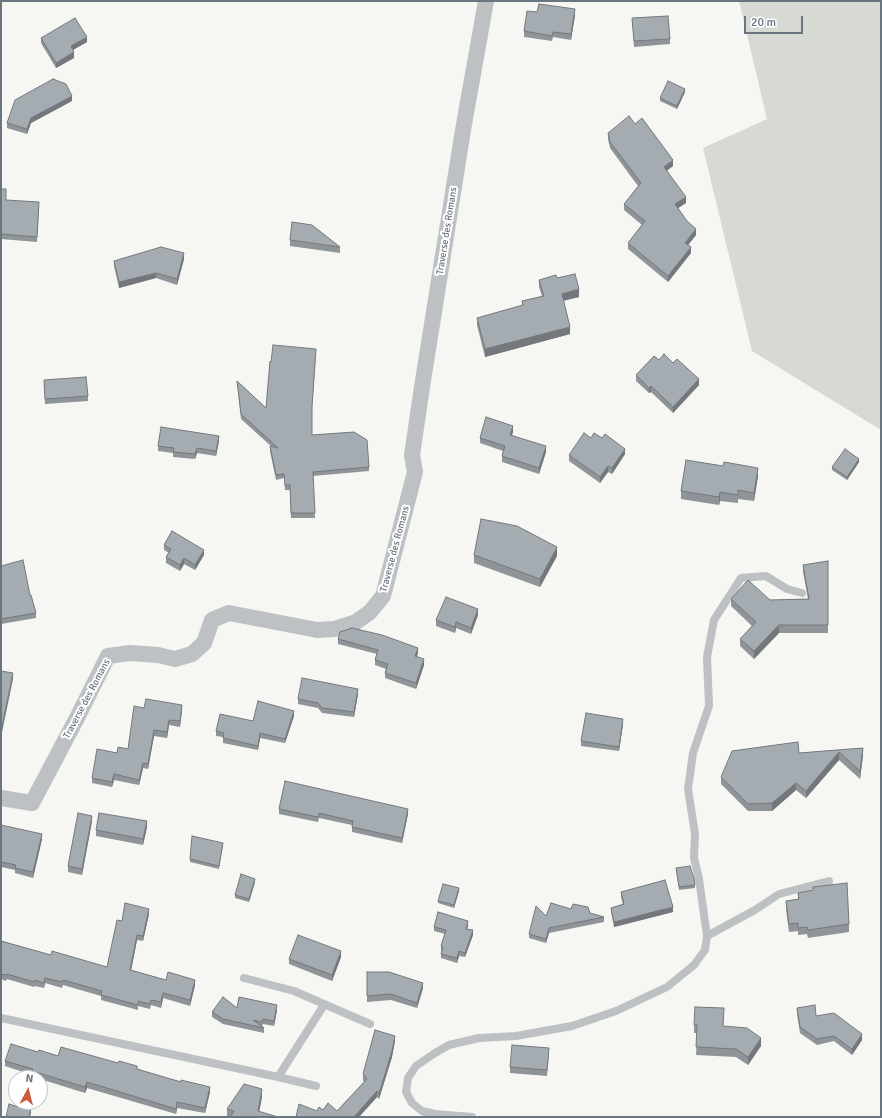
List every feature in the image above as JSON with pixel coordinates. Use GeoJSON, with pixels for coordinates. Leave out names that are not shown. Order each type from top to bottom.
{"type":"FeatureCollection","features":[{"type":"Feature","properties":{"kind":"street","name":"Traverse des Romans"},"geometry":{"type":"LineString","coordinates":[[1,798],[32,803],[108,656],[130,654],[158,655],[175,659],[192,654],[204,642],[212,620],[229,613],[317,630],[334,629],[356,622],[370,612],[383,596],[415,472],[412,455],[463,130],[486,1]]}},
{"type":"Feature","properties":{"kind":"lane"},"geometry":{"type":"LineString","coordinates":[[472,1117],[435,1114],[422,1111],[412,1103],[406,1092],[408,1078],[416,1066],[449,1045],[479,1038],[516,1036],[572,1026],[616,1011],[667,987],[694,965],[705,950],[707,936],[699,879],[694,858],[696,834],[688,789],[693,753],[709,706],[707,657],[714,620],[741,578],[766,576],[787,589],[802,593]]}},
{"type":"Feature","properties":{"kind":"lane"},"geometry":{"type":"LineString","coordinates":[[707,936],[756,910],[780,894],[829,881]]}},
{"type":"Feature","properties":{"kind":"lane"},"geometry":{"type":"LineString","coordinates":[[244,978],[294,991],[370,1024]]}},
{"type":"Feature","properties":{"kind":"lane"},"geometry":{"type":"LineString","coordinates":[[278,1077],[324,1005]]}},
{"type":"Feature","properties":{"kind":"lane"},"geometry":{"type":"LineString","coordinates":[[1,1018],[316,1086]]}},
{"type":"Feature","properties":{"kind":"shaded area"},"geometry":{"type":"Polygon","coordinates":[[[739,1],[881,1],[881,430],[752,351],[703,148],[767,119],[739,1]]]}},
{"type":"Feature","properties":{"kind":"building"},"geometry":{"type":"Polygon","coordinates":[[[539,4],[575,9],[571,34],[553,32],[552,36],[524,31],[527,11],[537,12],[539,4]]]}},
{"type":"Feature","properties":{"kind":"building"},"geometry":{"type":"Polygon","coordinates":[[[668,16],[670,39],[634,41],[632,18],[668,16]]]}},
{"type":"Feature","properties":{"kind":"building"},"geometry":{"type":"Polygon","coordinates":[[[75,18],[87,37],[71,46],[74,52],[56,63],[41,38],[75,18]]]}},
{"type":"Feature","properties":{"kind":"building"},"geometry":{"type":"Polygon","coordinates":[[[53,79],[66,84],[72,96],[31,118],[27,129],[7,123],[15,100],[53,79]]]}},
{"type":"Feature","properties":{"kind":"building"},"geometry":{"type":"Polygon","coordinates":[[[668,81],[685,89],[677,106],[660,98],[668,81]]]}},
{"type":"Feature","properties":{"kind":"building"},"geometry":{"type":"Polygon","coordinates":[[[629,116],[635,124],[642,118],[673,160],[664,167],[686,197],[675,204],[687,221],[696,229],[685,243],[691,247],[668,276],[628,243],[645,221],[624,204],[641,183],[610,142],[608,133],[629,116]]]}},
{"type":"Feature","properties":{"kind":"building"},"geometry":{"type":"Polygon","coordinates":[[[1,189],[6,189],[6,200],[39,202],[37,237],[1,234],[1,189]]]}},
{"type":"Feature","properties":{"kind":"building"},"geometry":{"type":"Polygon","coordinates":[[[292,222],[312,225],[340,247],[290,240],[292,222]]]}},
{"type":"Feature","properties":{"kind":"building"},"geometry":{"type":"Polygon","coordinates":[[[161,247],[184,253],[177,279],[156,273],[119,282],[114,261],[161,247]]]}},
{"type":"Feature","properties":{"kind":"building"},"geometry":{"type":"Polygon","coordinates":[[[575,274],[579,289],[562,294],[570,327],[485,349],[477,318],[523,305],[522,301],[544,296],[539,280],[556,275],[557,278],[575,274]]]}},
{"type":"Feature","properties":{"kind":"building"},"geometry":{"type":"Polygon","coordinates":[[[273,345],[316,349],[312,406],[312,435],[354,432],[367,440],[369,467],[313,472],[315,513],[291,513],[290,485],[285,485],[284,474],[276,475],[270,446],[278,448],[241,414],[237,381],[266,408],[270,361],[271,362],[273,345]]]}},
{"type":"Feature","properties":{"kind":"building"},"geometry":{"type":"Polygon","coordinates":[[[664,354],[673,363],[677,359],[699,379],[673,407],[651,386],[649,388],[636,375],[654,356],[659,360],[664,354]]]}},
{"type":"Feature","properties":{"kind":"building"},"geometry":{"type":"Polygon","coordinates":[[[86,377],[88,396],[45,399],[44,380],[86,377]]]}},
{"type":"Feature","properties":{"kind":"building"},"geometry":{"type":"Polygon","coordinates":[[[486,417],[513,426],[510,435],[546,446],[539,468],[502,456],[505,446],[480,438],[486,417]]]}},
{"type":"Feature","properties":{"kind":"building"},"geometry":{"type":"Polygon","coordinates":[[[161,427],[219,436],[216,451],[197,448],[195,454],[173,452],[174,448],[158,446],[161,427]]]}},
{"type":"Feature","properties":{"kind":"building"},"geometry":{"type":"Polygon","coordinates":[[[584,433],[591,438],[594,433],[602,438],[605,434],[625,449],[612,468],[608,466],[600,477],[569,455],[584,433]]]}},
{"type":"Feature","properties":{"kind":"building"},"geometry":{"type":"Polygon","coordinates":[[[845,449],[859,459],[847,477],[832,467],[845,449]]]}},
{"type":"Feature","properties":{"kind":"building"},"geometry":{"type":"Polygon","coordinates":[[[686,460],[723,466],[724,462],[758,468],[754,493],[738,490],[738,495],[720,492],[719,497],[681,491],[686,460]]]}},
{"type":"Feature","properties":{"kind":"building"},"geometry":{"type":"Polygon","coordinates":[[[481,519],[517,526],[557,547],[540,579],[474,555],[481,519]]]}},
{"type":"Feature","properties":{"kind":"building"},"geometry":{"type":"Polygon","coordinates":[[[172,531],[204,550],[195,565],[184,558],[180,565],[166,557],[171,549],[164,545],[172,531]]]}},
{"type":"Feature","properties":{"kind":"building"},"geometry":{"type":"Polygon","coordinates":[[[23,560],[30,595],[36,613],[1,619],[1,566],[23,560]]]}},
{"type":"Feature","properties":{"kind":"building"},"geometry":{"type":"Polygon","coordinates":[[[828,561],[828,625],[779,625],[754,651],[740,639],[756,622],[731,599],[748,580],[770,600],[809,599],[803,565],[828,561]]]}},
{"type":"Feature","properties":{"kind":"building"},"geometry":{"type":"Polygon","coordinates":[[[446,597],[478,609],[471,628],[456,622],[455,627],[436,620],[446,597]]]}},
{"type":"Feature","properties":{"kind":"building"},"geometry":{"type":"Polygon","coordinates":[[[352,628],[382,635],[418,648],[415,656],[424,659],[416,683],[385,673],[388,664],[375,660],[378,650],[338,639],[340,632],[352,628]]]}},
{"type":"Feature","properties":{"kind":"building"},"geometry":{"type":"Polygon","coordinates":[[[1,671],[13,673],[1,731],[1,671]]]}},
{"type":"Feature","properties":{"kind":"building"},"geometry":{"type":"Polygon","coordinates":[[[302,678],[358,689],[354,712],[322,708],[318,703],[298,699],[302,678]]]}},
{"type":"Feature","properties":{"kind":"building"},"geometry":{"type":"Polygon","coordinates":[[[146,699],[182,705],[180,721],[169,720],[167,732],[154,730],[148,764],[143,763],[139,780],[114,774],[112,782],[92,778],[97,749],[117,753],[118,747],[128,749],[134,706],[144,708],[146,699]]]}},
{"type":"Feature","properties":{"kind":"building"},"geometry":{"type":"Polygon","coordinates":[[[258,701],[294,711],[285,739],[260,733],[258,746],[223,738],[224,733],[216,731],[220,714],[253,721],[258,701]]]}},
{"type":"Feature","properties":{"kind":"building"},"geometry":{"type":"Polygon","coordinates":[[[586,713],[623,719],[619,747],[581,741],[586,713]]]}},
{"type":"Feature","properties":{"kind":"building"},"geometry":{"type":"Polygon","coordinates":[[[798,742],[799,753],[863,748],[860,771],[839,752],[806,791],[796,783],[772,803],[748,804],[721,777],[732,751],[798,742]]]}},
{"type":"Feature","properties":{"kind":"building"},"geometry":{"type":"Polygon","coordinates":[[[285,781],[408,809],[402,838],[352,827],[353,821],[319,813],[318,817],[279,809],[285,781]]]}},
{"type":"Feature","properties":{"kind":"building"},"geometry":{"type":"Polygon","coordinates":[[[78,813],[92,816],[82,869],[68,866],[78,813]]]}},
{"type":"Feature","properties":{"kind":"building"},"geometry":{"type":"Polygon","coordinates":[[[99,813],[147,821],[143,839],[96,830],[99,813]]]}},
{"type":"Feature","properties":{"kind":"building"},"geometry":{"type":"Polygon","coordinates":[[[1,825],[42,834],[33,872],[15,868],[16,865],[1,862],[1,825]]]}},
{"type":"Feature","properties":{"kind":"building"},"geometry":{"type":"Polygon","coordinates":[[[192,836],[223,843],[219,866],[190,859],[192,836]]]}},
{"type":"Feature","properties":{"kind":"building"},"geometry":{"type":"Polygon","coordinates":[[[690,866],[695,885],[679,887],[676,868],[690,866]]]}},
{"type":"Feature","properties":{"kind":"building"},"geometry":{"type":"Polygon","coordinates":[[[241,874],[255,879],[249,899],[235,895],[241,874]]]}},
{"type":"Feature","properties":{"kind":"building"},"geometry":{"type":"Polygon","coordinates":[[[665,880],[673,907],[614,922],[611,908],[624,904],[621,892],[665,880]]]}},
{"type":"Feature","properties":{"kind":"building"},"geometry":{"type":"Polygon","coordinates":[[[847,883],[849,924],[808,930],[807,927],[798,928],[798,923],[789,924],[786,901],[799,899],[798,893],[813,890],[813,887],[847,883]]]}},
{"type":"Feature","properties":{"kind":"building"},"geometry":{"type":"Polygon","coordinates":[[[443,884],[459,888],[454,905],[438,901],[443,884]]]}},
{"type":"Feature","properties":{"kind":"building"},"geometry":{"type":"Polygon","coordinates":[[[125,903],[149,909],[143,936],[137,935],[130,970],[166,980],[168,972],[195,980],[190,1000],[163,993],[161,1002],[151,1000],[150,1004],[138,1001],[138,1005],[101,995],[102,991],[63,980],[62,982],[45,978],[44,983],[35,980],[34,982],[7,974],[1,974],[1,941],[51,955],[52,951],[107,967],[117,920],[122,921],[125,903]]]}},
{"type":"Feature","properties":{"kind":"building"},"geometry":{"type":"Polygon","coordinates":[[[551,903],[571,909],[573,904],[588,907],[590,913],[604,917],[549,928],[546,939],[529,934],[536,906],[546,916],[551,903]]]}},
{"type":"Feature","properties":{"kind":"building"},"geometry":{"type":"Polygon","coordinates":[[[438,912],[468,921],[466,929],[473,930],[465,953],[459,951],[457,958],[441,954],[443,947],[441,946],[446,930],[434,927],[438,912]]]}},
{"type":"Feature","properties":{"kind":"building"},"geometry":{"type":"Polygon","coordinates":[[[298,935],[341,951],[332,975],[289,959],[298,935]]]}},
{"type":"Feature","properties":{"kind":"building"},"geometry":{"type":"Polygon","coordinates":[[[367,972],[389,972],[423,983],[417,1003],[391,994],[367,996],[367,972]]]}},
{"type":"Feature","properties":{"kind":"building"},"geometry":{"type":"Polygon","coordinates":[[[223,997],[237,1008],[239,997],[277,1005],[274,1021],[263,1019],[262,1022],[253,1020],[264,1028],[223,1019],[212,1012],[223,997]]]}},
{"type":"Feature","properties":{"kind":"building"},"geometry":{"type":"Polygon","coordinates":[[[815,1005],[816,1016],[834,1013],[862,1034],[852,1049],[834,1036],[817,1039],[800,1027],[797,1008],[815,1005]]]}},
{"type":"Feature","properties":{"kind":"building"},"geometry":{"type":"Polygon","coordinates":[[[695,1007],[724,1008],[723,1026],[747,1028],[761,1038],[748,1057],[736,1049],[696,1047],[697,1025],[694,1025],[695,1007]]]}},
{"type":"Feature","properties":{"kind":"building"},"geometry":{"type":"Polygon","coordinates":[[[375,1030],[395,1036],[379,1094],[377,1091],[354,1117],[296,1117],[299,1104],[317,1111],[319,1107],[323,1110],[328,1103],[337,1111],[367,1079],[363,1074],[375,1030]]]}},
{"type":"Feature","properties":{"kind":"building"},"geometry":{"type":"Polygon","coordinates":[[[11,1044],[58,1056],[61,1047],[118,1063],[119,1061],[137,1066],[137,1069],[181,1082],[181,1080],[210,1087],[205,1108],[177,1102],[176,1109],[87,1082],[85,1087],[48,1076],[48,1070],[32,1070],[5,1061],[11,1044]]]}},
{"type":"Feature","properties":{"kind":"building"},"geometry":{"type":"Polygon","coordinates":[[[512,1045],[549,1048],[547,1070],[510,1067],[512,1045]]]}},
{"type":"Feature","properties":{"kind":"building"},"geometry":{"type":"Polygon","coordinates":[[[244,1084],[262,1089],[258,1111],[278,1117],[230,1117],[234,1111],[227,1109],[244,1084]]]}},
{"type":"Feature","properties":{"kind":"building"},"geometry":{"type":"Polygon","coordinates":[[[8,1108],[8,1110],[31,1110],[29,1117],[6,1117],[8,1108]]]}}]}
